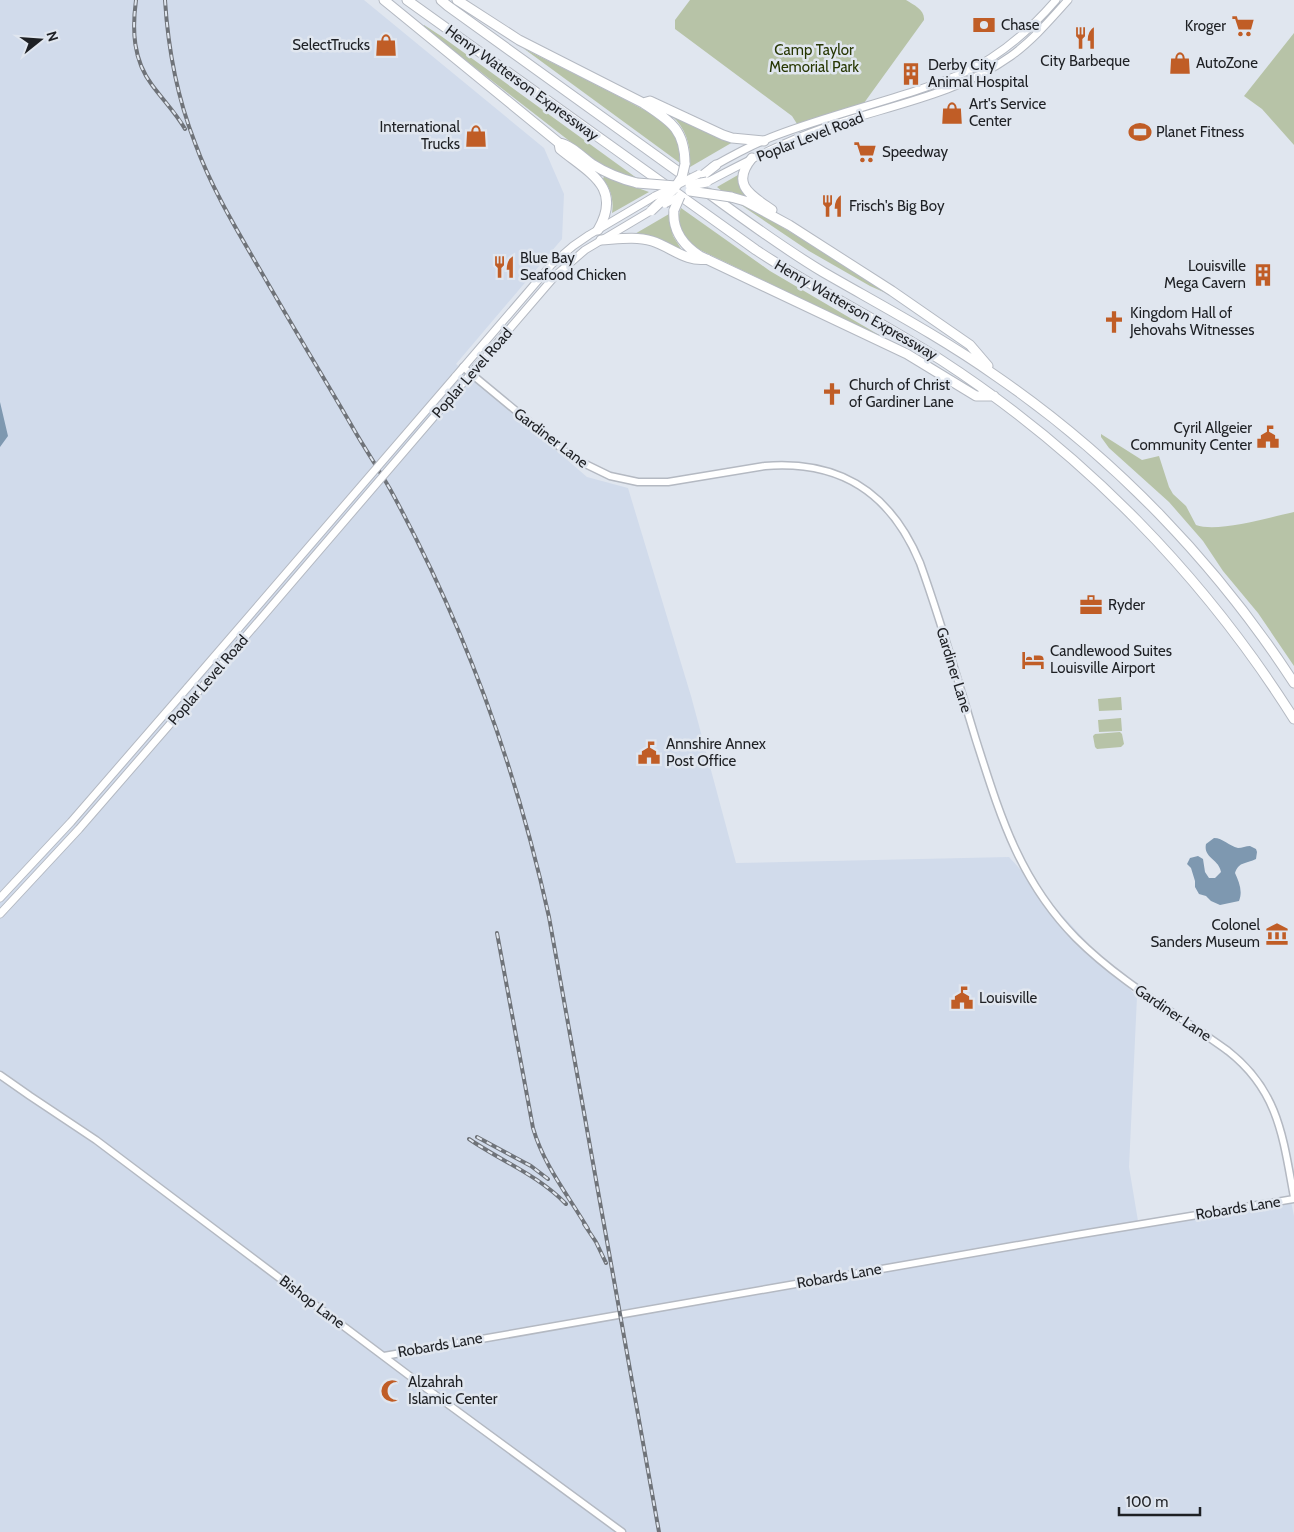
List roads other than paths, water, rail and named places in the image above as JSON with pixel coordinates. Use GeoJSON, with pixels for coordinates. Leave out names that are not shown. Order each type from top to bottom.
{"type":"FeatureCollection","features":[{"type":"Feature","properties":{"kind":"highway"},"geometry":{"type":"LineString","coordinates":[[384,0],[559,143],[565,144],[586,160],[605,171],[637,183],[745,201],[784,224],[789,225],[951,331],[970,345],[998,376]]}},
{"type":"Feature","properties":{"kind":"highway","name":"Henry Watterson Expressway"},"geometry":{"type":"LineString","coordinates":[[407,0],[756,250],[807,283],[895,332],[940,360],[994,396],[1054,444],[1106,489],[1153,536],[1220,614],[1264,673],[1294,720]]}},
{"type":"Feature","properties":{"kind":"highway","name":"Henry Watterson Expressway"},"geometry":{"type":"LineString","coordinates":[[441,0],[772,240],[918,325],[998,376],[1039,407],[1097,455],[1182,538],[1235,602],[1294,683]]}},
{"type":"Feature","properties":{"kind":"highway"},"geometry":{"type":"LineString","coordinates":[[458,0],[519,40],[643,103],[675,127],[684,144],[685,164],[674,210],[675,225],[678,235],[690,250],[907,354],[976,396],[994,396]]}},
{"type":"Feature","properties":{"kind":"highway"},"geometry":{"type":"LineString","coordinates":[[643,103],[650,101],[732,138],[764,140]]}},
{"type":"Feature","properties":{"kind":"highway"},"geometry":{"type":"LineString","coordinates":[[559,143],[560,149],[598,180],[603,188],[607,197],[607,207],[604,219],[598,230]]}},
{"type":"Feature","properties":{"kind":"highway"},"geometry":{"type":"LineString","coordinates":[[752,158],[742,176],[744,187],[751,196],[786,220],[789,225]]}},
{"type":"Feature","properties":{"kind":"highway"},"geometry":{"type":"LineString","coordinates":[[651,211],[680,189],[704,179],[716,165]]}},
{"type":"Feature","properties":{"kind":"highway"},"geometry":{"type":"LineString","coordinates":[[601,240],[641,239],[652,241],[697,261],[707,259]]}},
{"type":"Feature","properties":{"kind":"main road","name":"Poplar Level Road"},"geometry":{"type":"LineString","coordinates":[[716,165],[764,140],[938,83],[969,70],[1017,40],[1034,25],[1056,0]]}},
{"type":"Feature","properties":{"kind":"main road","name":"Poplar Level Road"},"geometry":{"type":"LineString","coordinates":[[0,898],[68,826],[552,264],[573,246],[656,196],[680,189],[822,129],[932,95],[978,76],[1020,50],[1068,0]]}},
{"type":"Feature","properties":{"kind":"main road","name":"Poplar Level Road"},"geometry":{"type":"LineString","coordinates":[[0,914],[79,829],[555,276],[576,257],[601,240],[665,204],[680,189]]}},
{"type":"Feature","properties":{"kind":"street","name":"Gardiner Lane"},"geometry":{"type":"LineString","coordinates":[[463,368],[573,458],[610,476],[638,482],[668,482],[764,466],[802,466],[823,469],[850,480],[864,488],[887,507],[908,535],[920,563],[1000,814],[1021,862],[1038,891],[1069,930],[1092,953],[1121,977],[1236,1057],[1257,1080],[1269,1099],[1278,1120],[1294,1198]]}},
{"type":"Feature","properties":{"kind":"street","name":"Bishop Lane"},"geometry":{"type":"LineString","coordinates":[[0,1075],[96,1140],[622,1532]]}},
{"type":"Feature","properties":{"kind":"street","name":"Robards Lane"},"geometry":{"type":"LineString","coordinates":[[384,1356],[1294,1198]]}},
{"type":"Feature","properties":{"kind":"water"},"geometry":{"type":"Polygon","coordinates":[[[0,402],[8,436],[0,447],[0,402]]]}},
{"type":"Feature","properties":{"kind":"water"},"geometry":{"type":"Polygon","coordinates":[[[1214,838],[1238,848],[1250,846],[1256,849],[1256,859],[1239,866],[1235,873],[1241,890],[1239,901],[1220,905],[1199,894],[1195,887],[1191,868],[1187,864],[1190,858],[1198,856],[1203,859],[1205,872],[1209,878],[1215,878],[1221,872],[1206,849],[1206,844],[1214,838]]]}},
{"type":"Feature","properties":{"kind":"railway"},"geometry":{"type":"LineString","coordinates":[[136,0],[134,33],[141,65],[152,85],[185,129]]}},
{"type":"Feature","properties":{"kind":"railway"},"geometry":{"type":"LineString","coordinates":[[165,0],[168,36],[178,90],[189,126],[208,175],[241,237],[390,489],[417,540],[464,644],[504,751],[536,861],[549,917],[659,1532]]}},
{"type":"Feature","properties":{"kind":"railway"},"geometry":{"type":"LineString","coordinates":[[497,933],[533,1128],[550,1168],[588,1229]]}},
{"type":"Feature","properties":{"kind":"railway"},"geometry":{"type":"LineString","coordinates":[[477,1137],[531,1166],[548,1179]]}},
{"type":"Feature","properties":{"kind":"railway"},"geometry":{"type":"LineString","coordinates":[[469,1139],[531,1176],[566,1204]]}},
{"type":"Feature","properties":{"kind":"railway"},"geometry":{"type":"LineString","coordinates":[[584,1224],[596,1242],[606,1263]]}},
{"type":"Feature","properties":{"kind":"place","name":"Chase"},"geometry":{"type":"Point","coordinates":[984,25]}},
{"type":"Feature","properties":{"kind":"place","name":"Kroger"},"geometry":{"type":"Point","coordinates":[1243,26]}},
{"type":"Feature","properties":{"kind":"place","name":"City Barbeque"},"geometry":{"type":"Point","coordinates":[1085,38]}},
{"type":"Feature","properties":{"kind":"place","name":"SelectTrucks"},"geometry":{"type":"Point","coordinates":[386,45]}},
{"type":"Feature","properties":{"kind":"place","name":"AutoZone"},"geometry":{"type":"Point","coordinates":[1180,63]}},
{"type":"Feature","properties":{"kind":"place","name":"Derby City Animal Hospital"},"geometry":{"type":"Point","coordinates":[911,74]}},
{"type":"Feature","properties":{"kind":"place","name":"Art's Service Center"},"geometry":{"type":"Point","coordinates":[952,113]}},
{"type":"Feature","properties":{"kind":"place","name":"Planet Fitness"},"geometry":{"type":"Point","coordinates":[1140,132]}},
{"type":"Feature","properties":{"kind":"place","name":"International Trucks"},"geometry":{"type":"Point","coordinates":[476,136]}},
{"type":"Feature","properties":{"kind":"place","name":"Speedway"},"geometry":{"type":"Point","coordinates":[865,152]}},
{"type":"Feature","properties":{"kind":"place","name":"Frisch's Big Boy"},"geometry":{"type":"Point","coordinates":[832,206]}},
{"type":"Feature","properties":{"kind":"place","name":"Blue Bay Seafood Chicken"},"geometry":{"type":"Point","coordinates":[504,267]}},
{"type":"Feature","properties":{"kind":"place","name":"Louisville Mega Cavern"},"geometry":{"type":"Point","coordinates":[1263,275]}},
{"type":"Feature","properties":{"kind":"place","name":"Kingdom Hall of Jehovahs Witnesses"},"geometry":{"type":"Point","coordinates":[1114,322]}},
{"type":"Feature","properties":{"kind":"place","name":"Church of Christ of Gardiner Lane"},"geometry":{"type":"Point","coordinates":[832,394]}},
{"type":"Feature","properties":{"kind":"place","name":"Cyril Allgeier Community Center"},"geometry":{"type":"Point","coordinates":[1268,437]}},
{"type":"Feature","properties":{"kind":"place","name":"Ryder"},"geometry":{"type":"Point","coordinates":[1091,605]}},
{"type":"Feature","properties":{"kind":"place","name":"Candlewood Suites Louisville Airport"},"geometry":{"type":"Point","coordinates":[1033,660]}},
{"type":"Feature","properties":{"kind":"place","name":"Annshire Annex Post Office"},"geometry":{"type":"Point","coordinates":[649,753]}},
{"type":"Feature","properties":{"kind":"place","name":"Colonel Sanders Museum"},"geometry":{"type":"Point","coordinates":[1277,934]}},
{"type":"Feature","properties":{"kind":"place","name":"Louisville"},"geometry":{"type":"Point","coordinates":[962,998]}},
{"type":"Feature","properties":{"kind":"place","name":"Alzahrah Islamic Center"},"geometry":{"type":"Point","coordinates":[392,1391]}},
{"type":"Feature","properties":{"kind":"park label","name":"Camp Taylor Memorial Park"},"geometry":{"type":"Point","coordinates":[814,58]}}]}
